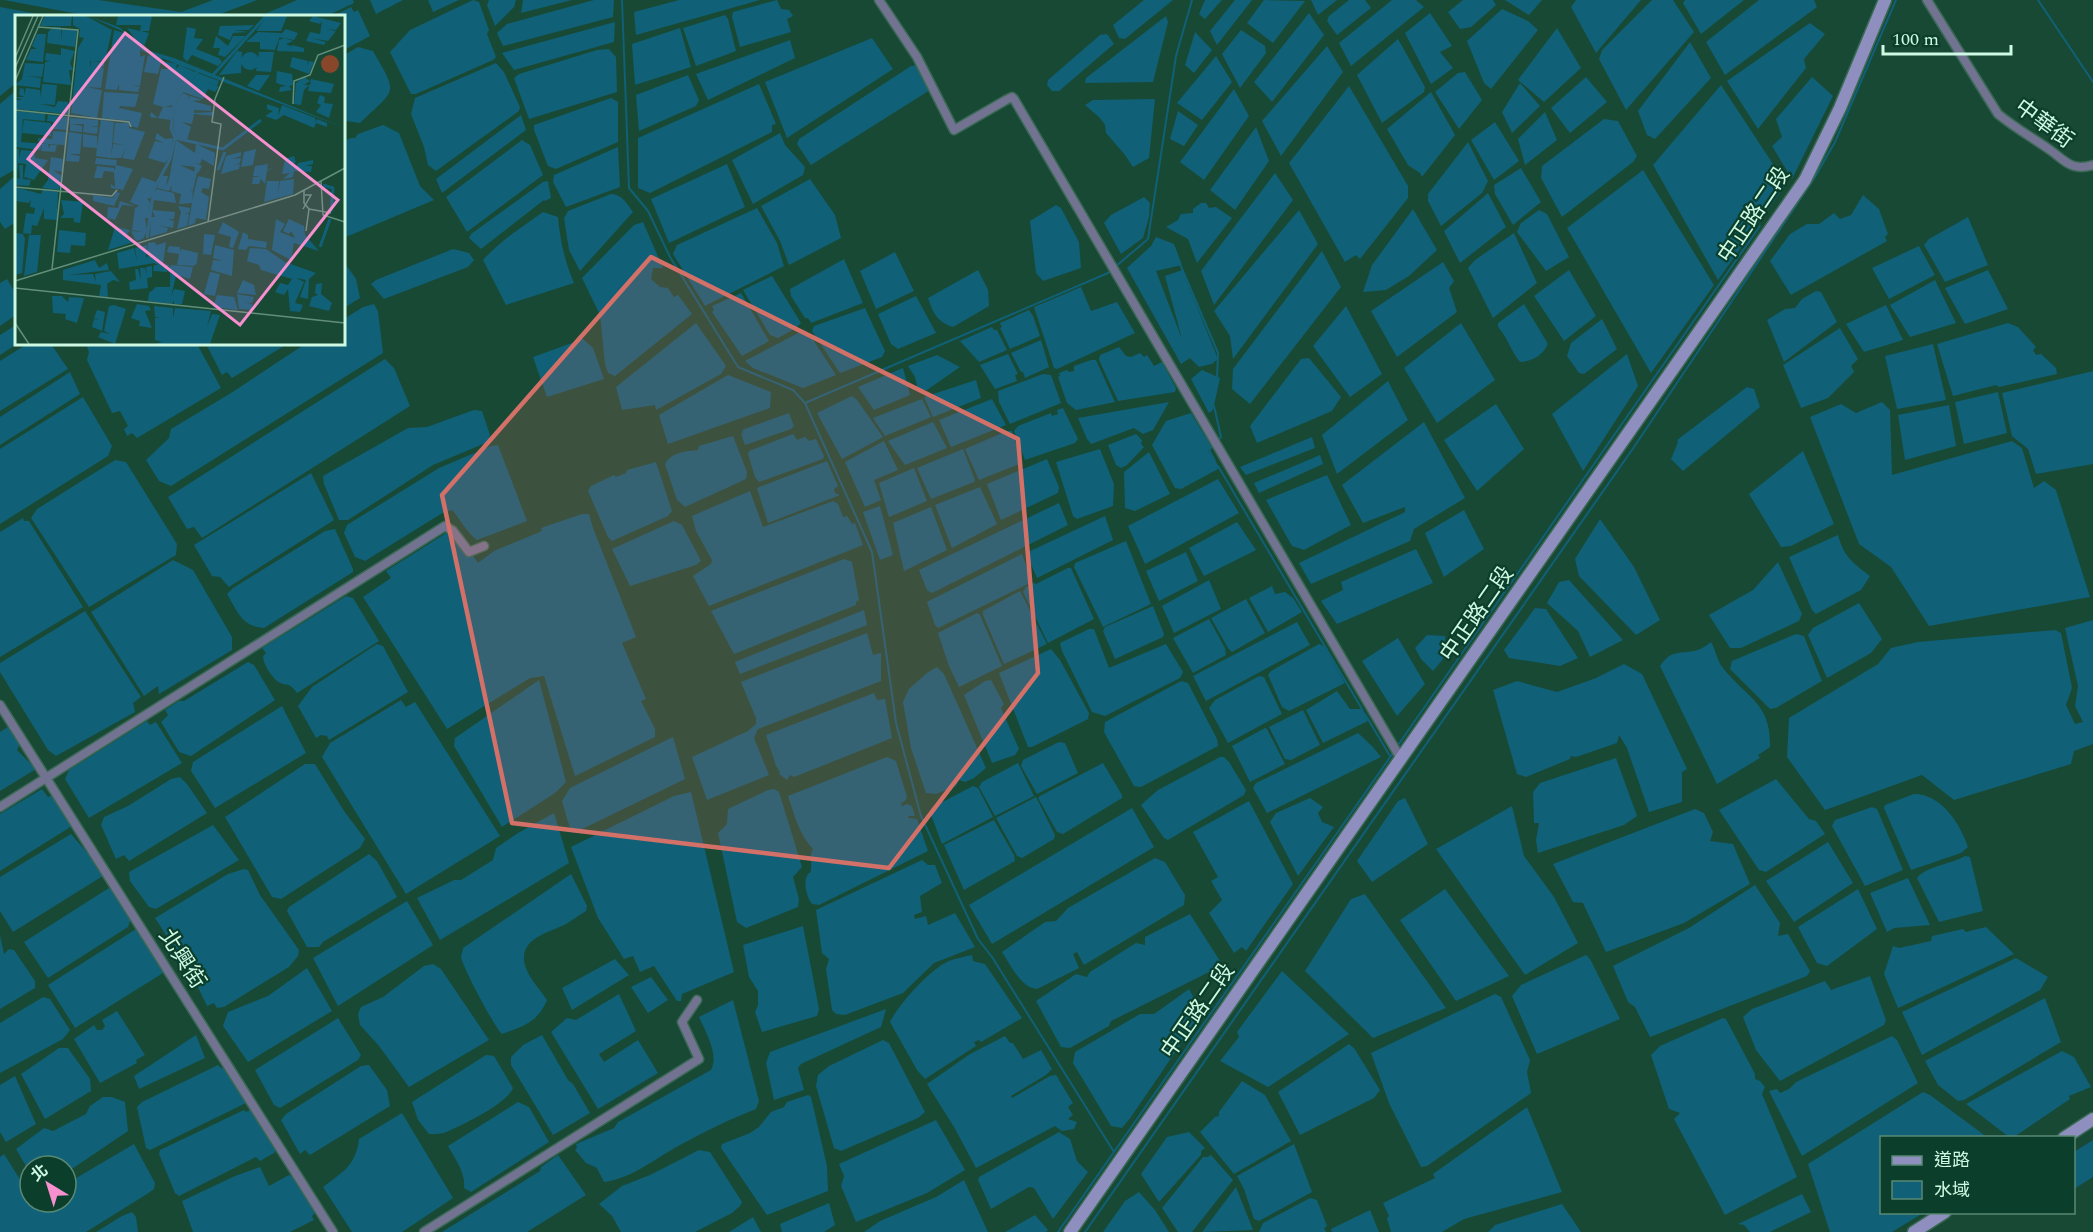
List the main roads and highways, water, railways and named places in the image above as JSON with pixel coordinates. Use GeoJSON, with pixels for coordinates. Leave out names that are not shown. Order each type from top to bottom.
{"type":"FeatureCollection","features":[{"type":"Feature","properties":{"kind":"main road","name":"中正路二段"},"geometry":{"type":"LineString","coordinates":[[1070,1232],[1805,180],[1840,108],[1885,0]]}},
{"type":"Feature","properties":{"kind":"main road"},"geometry":{"type":"LineString","coordinates":[[2066,1136],[2093,1119]]}},
{"type":"Feature","properties":{"kind":"main road"},"geometry":{"type":"LineString","coordinates":[[1914,1232],[1942,1214]]}},
{"type":"Feature","properties":{"kind":"water"},"geometry":{"type":"Polygon","coordinates":[[[4,0],[98,0],[181,12],[213,0],[257,0],[218,15],[84,15],[4,0]]]}},
{"type":"Feature","properties":{"kind":"water"},"geometry":{"type":"Polygon","coordinates":[[[297,0],[353,0],[354,3],[329,15],[262,15],[297,0]]]}},
{"type":"Feature","properties":{"kind":"water"},"geometry":{"type":"Polygon","coordinates":[[[370,0],[403,0],[376,14],[370,0]]]}},
{"type":"Feature","properties":{"kind":"water"},"geometry":{"type":"Polygon","coordinates":[[[428,0],[459,0],[433,12],[428,0]]]}},
{"type":"Feature","properties":{"kind":"water"},"geometry":{"type":"Polygon","coordinates":[[[473,0],[479,2],[489,30],[487,34],[496,57],[416,94],[411,94],[390,52],[410,30],[473,0]]]}},
{"type":"Feature","properties":{"kind":"water"},"geometry":{"type":"Polygon","coordinates":[[[489,0],[516,0],[514,7],[495,26],[487,5],[489,0]]]}},
{"type":"Feature","properties":{"kind":"water"},"geometry":{"type":"Polygon","coordinates":[[[523,0],[572,0],[521,13],[523,0]]]}},
{"type":"Feature","properties":{"kind":"water"},"geometry":{"type":"Polygon","coordinates":[[[594,0],[614,0],[613,17],[503,46],[497,33],[507,24],[594,0]]]}},
{"type":"Feature","properties":{"kind":"water"},"geometry":{"type":"Polygon","coordinates":[[[679,0],[760,0],[636,35],[634,12],[679,0]]]}},
{"type":"Feature","properties":{"kind":"water"},"geometry":{"type":"Polygon","coordinates":[[[777,0],[781,9],[789,10],[793,16],[787,19],[791,32],[740,47],[732,17],[733,12],[777,0]]]}},
{"type":"Feature","properties":{"kind":"water"},"geometry":{"type":"Polygon","coordinates":[[[1144,0],[1173,0],[1125,39],[1119,38],[1113,25],[1144,0]]]}},
{"type":"Feature","properties":{"kind":"water"},"geometry":{"type":"Polygon","coordinates":[[[1205,0],[1222,0],[1205,19],[1199,14],[1205,0]]]}},
{"type":"Feature","properties":{"kind":"water"},"geometry":{"type":"Polygon","coordinates":[[[1235,0],[1252,0],[1217,45],[1210,31],[1235,0]]]}},
{"type":"Feature","properties":{"kind":"water"},"geometry":{"type":"Polygon","coordinates":[[[1264,0],[1305,1],[1273,43],[1247,23],[1264,0]]]}},
{"type":"Feature","properties":{"kind":"water"},"geometry":{"type":"Polygon","coordinates":[[[1311,0],[1337,0],[1318,15],[1311,0]]]}},
{"type":"Feature","properties":{"kind":"water"},"geometry":{"type":"Polygon","coordinates":[[[1349,0],[1365,0],[1371,8],[1337,35],[1327,21],[1329,16],[1349,0]]]}},
{"type":"Feature","properties":{"kind":"water"},"geometry":{"type":"Polygon","coordinates":[[[1392,0],[1416,0],[1424,7],[1351,66],[1339,43],[1392,0]]]}},
{"type":"Feature","properties":{"kind":"water"},"geometry":{"type":"Polygon","coordinates":[[[1463,0],[1493,0],[1496,5],[1471,27],[1460,29],[1448,12],[1463,0]]]}},
{"type":"Feature","properties":{"kind":"water"},"geometry":{"type":"Polygon","coordinates":[[[1505,0],[1542,0],[1529,15],[1505,0]]]}},
{"type":"Feature","properties":{"kind":"water"},"geometry":{"type":"Polygon","coordinates":[[[1576,0],[1641,0],[1596,53],[1571,7],[1576,0]]]}},
{"type":"Feature","properties":{"kind":"water"},"geometry":{"type":"Polygon","coordinates":[[[1652,0],[1673,0],[1694,32],[1626,110],[1599,59],[1602,50],[1652,0]]]}},
{"type":"Feature","properties":{"kind":"water"},"geometry":{"type":"Polygon","coordinates":[[[1685,0],[1744,0],[1701,34],[1683,3],[1685,0]]]}},
{"type":"Feature","properties":{"kind":"water"},"geometry":{"type":"Polygon","coordinates":[[[1759,0],[1814,0],[1817,7],[1725,75],[1706,42],[1759,0]]]}},
{"type":"Feature","properties":{"kind":"water"},"geometry":{"type":"Polygon","coordinates":[[[0,7],[43,15],[15,15],[15,84],[0,96],[0,7]]]}},
{"type":"Feature","properties":{"kind":"water"},"geometry":{"type":"Polygon","coordinates":[[[351,7],[354,12],[358,10],[370,36],[345,49],[345,15],[335,15],[351,7]]]}},
{"type":"Feature","properties":{"kind":"water"},"geometry":{"type":"Polygon","coordinates":[[[1502,9],[1528,21],[1538,30],[1491,89],[1484,83],[1467,41],[1502,9]]]}},
{"type":"Feature","properties":{"kind":"water"},"geometry":{"type":"Polygon","coordinates":[[[1309,13],[1324,35],[1272,102],[1254,82],[1309,13]]]}},
{"type":"Feature","properties":{"kind":"water"},"geometry":{"type":"Polygon","coordinates":[[[1430,13],[1452,46],[1440,52],[1453,68],[1431,84],[1405,33],[1430,13]]]}},
{"type":"Feature","properties":{"kind":"water"},"geometry":{"type":"Polygon","coordinates":[[[725,15],[736,51],[696,66],[683,28],[725,15]]]}},
{"type":"Feature","properties":{"kind":"water"},"geometry":{"type":"Polygon","coordinates":[[[1166,16],[1168,22],[1153,82],[1085,83],[1086,78],[1166,16]]]}},
{"type":"Feature","properties":{"kind":"water"},"geometry":{"type":"Polygon","coordinates":[[[615,22],[614,42],[514,70],[502,53],[615,22]]]}},
{"type":"Feature","properties":{"kind":"water"},"geometry":{"type":"Polygon","coordinates":[[[1810,23],[1825,34],[1804,59],[1806,68],[1758,129],[1727,81],[1810,23]]]}},
{"type":"Feature","properties":{"kind":"water"},"geometry":{"type":"Polygon","coordinates":[[[680,28],[691,67],[635,85],[632,44],[680,28]]]}},
{"type":"Feature","properties":{"kind":"water"},"geometry":{"type":"Polygon","coordinates":[[[1557,28],[1581,68],[1544,102],[1518,80],[1557,28]]]}},
{"type":"Feature","properties":{"kind":"water"},"geometry":{"type":"Polygon","coordinates":[[[1241,30],[1265,46],[1266,53],[1240,88],[1222,54],[1241,30]]]}},
{"type":"Feature","properties":{"kind":"water"},"geometry":{"type":"Polygon","coordinates":[[[1195,32],[1212,50],[1194,73],[1185,65],[1195,32]]]}},
{"type":"Feature","properties":{"kind":"water"},"geometry":{"type":"Polygon","coordinates":[[[1107,34],[1114,44],[1059,91],[1052,91],[1047,85],[1048,80],[1100,35],[1107,34]]]}},
{"type":"Feature","properties":{"kind":"water"},"geometry":{"type":"Polygon","coordinates":[[[872,38],[893,69],[787,138],[765,82],[872,38]]]}},
{"type":"Feature","properties":{"kind":"water"},"geometry":{"type":"Polygon","coordinates":[[[1398,39],[1425,87],[1424,92],[1382,123],[1357,75],[1398,39]]]}},
{"type":"Feature","properties":{"kind":"water"},"geometry":{"type":"Polygon","coordinates":[[[790,40],[795,58],[708,100],[696,74],[790,40]]]}},
{"type":"Feature","properties":{"kind":"water"},"geometry":{"type":"Polygon","coordinates":[[[1690,42],[1711,78],[1655,139],[1647,135],[1638,111],[1690,42]]]}},
{"type":"Feature","properties":{"kind":"water"},"geometry":{"type":"Polygon","coordinates":[[[1327,46],[1343,72],[1281,156],[1262,121],[1327,46]]]}},
{"type":"Feature","properties":{"kind":"water"},"geometry":{"type":"Polygon","coordinates":[[[358,47],[373,51],[390,84],[387,97],[360,123],[346,121],[345,118],[345,54],[358,47]]]}},
{"type":"Feature","properties":{"kind":"water"},"geometry":{"type":"Polygon","coordinates":[[[609,49],[616,57],[617,92],[529,119],[514,78],[519,74],[597,50],[609,49]]]}},
{"type":"Feature","properties":{"kind":"water"},"geometry":{"type":"Polygon","coordinates":[[[1216,56],[1232,82],[1202,120],[1177,103],[1216,56]]]}},
{"type":"Feature","properties":{"kind":"water"},"geometry":{"type":"Polygon","coordinates":[[[496,63],[504,72],[520,107],[519,111],[436,171],[428,165],[424,147],[411,114],[415,98],[496,63]]]}},
{"type":"Feature","properties":{"kind":"water"},"geometry":{"type":"Polygon","coordinates":[[[917,65],[930,90],[811,165],[797,144],[799,139],[911,66],[917,65]]]}},
{"type":"Feature","properties":{"kind":"water"},"geometry":{"type":"Polygon","coordinates":[[[1465,72],[1482,100],[1459,129],[1435,92],[1458,73],[1465,72]]]}},
{"type":"Feature","properties":{"kind":"water"},"geometry":{"type":"Polygon","coordinates":[[[688,75],[699,100],[696,106],[639,131],[636,95],[688,75]]]}},
{"type":"Feature","properties":{"kind":"water"},"geometry":{"type":"Polygon","coordinates":[[[1586,77],[1607,102],[1570,133],[1551,108],[1586,77]]]}},
{"type":"Feature","properties":{"kind":"water"},"geometry":{"type":"Polygon","coordinates":[[[1812,77],[1833,96],[1792,179],[1772,146],[1782,137],[1776,119],[1812,77]]]}},
{"type":"Feature","properties":{"kind":"water"},"geometry":{"type":"Polygon","coordinates":[[[1520,83],[1540,106],[1512,133],[1502,112],[1520,83]]]}},
{"type":"Feature","properties":{"kind":"water"},"geometry":{"type":"Polygon","coordinates":[[[759,84],[776,124],[772,125],[772,132],[650,193],[638,188],[638,138],[759,84]]]}},
{"type":"Feature","properties":{"kind":"water"},"geometry":{"type":"Polygon","coordinates":[[[1721,85],[1786,184],[1718,280],[1653,165],[1721,85]]]}},
{"type":"Feature","properties":{"kind":"water"},"geometry":{"type":"Polygon","coordinates":[[[1349,86],[1408,186],[1408,198],[1360,259],[1356,255],[1345,262],[1289,163],[1349,86]]]}},
{"type":"Feature","properties":{"kind":"water"},"geometry":{"type":"Polygon","coordinates":[[[1234,89],[1249,116],[1204,180],[1180,162],[1234,89]]]}},
{"type":"Feature","properties":{"kind":"water"},"geometry":{"type":"Polygon","coordinates":[[[15,91],[15,170],[0,178],[0,104],[15,91]]]}},
{"type":"Feature","properties":{"kind":"water"},"geometry":{"type":"Polygon","coordinates":[[[1431,92],[1455,135],[1422,177],[1408,165],[1387,129],[1431,92]]]}},
{"type":"Feature","properties":{"kind":"water"},"geometry":{"type":"Polygon","coordinates":[[[611,98],[618,102],[618,142],[556,169],[548,166],[534,125],[611,98]]]}},
{"type":"Feature","properties":{"kind":"water"},"geometry":{"type":"Polygon","coordinates":[[[1155,99],[1149,158],[1133,167],[1106,133],[1105,125],[1100,118],[1085,105],[1093,100],[1155,99]]]}},
{"type":"Feature","properties":{"kind":"water"},"geometry":{"type":"Polygon","coordinates":[[[1178,111],[1198,125],[1184,146],[1170,139],[1178,111]]]}},
{"type":"Feature","properties":{"kind":"water"},"geometry":{"type":"Polygon","coordinates":[[[1545,112],[1557,140],[1525,165],[1518,139],[1545,112]]]}},
{"type":"Feature","properties":{"kind":"water"},"geometry":{"type":"Polygon","coordinates":[[[521,115],[526,130],[442,193],[436,179],[521,115]]]}},
{"type":"Feature","properties":{"kind":"water"},"geometry":{"type":"Polygon","coordinates":[[[1604,119],[1618,121],[1637,156],[1633,162],[1562,217],[1541,178],[1542,166],[1604,119]]]}},
{"type":"Feature","properties":{"kind":"water"},"geometry":{"type":"Polygon","coordinates":[[[1495,122],[1519,161],[1494,180],[1471,140],[1495,122]]]}},
{"type":"Feature","properties":{"kind":"water"},"geometry":{"type":"Polygon","coordinates":[[[383,125],[399,133],[420,186],[434,200],[346,237],[345,141],[355,138],[358,134],[383,125]]]}},
{"type":"Feature","properties":{"kind":"water"},"geometry":{"type":"Polygon","coordinates":[[[1256,127],[1269,161],[1235,210],[1210,190],[1256,127]]]}},
{"type":"Feature","properties":{"kind":"water"},"geometry":{"type":"Polygon","coordinates":[[[780,133],[785,145],[805,167],[803,175],[753,204],[732,160],[780,133]]]}},
{"type":"Feature","properties":{"kind":"water"},"geometry":{"type":"Polygon","coordinates":[[[522,140],[530,145],[543,175],[467,232],[446,197],[522,140]]]}},
{"type":"Feature","properties":{"kind":"water"},"geometry":{"type":"Polygon","coordinates":[[[1468,142],[1488,181],[1482,193],[1441,226],[1428,201],[1428,194],[1468,142]]]}},
{"type":"Feature","properties":{"kind":"water"},"geometry":{"type":"Polygon","coordinates":[[[618,147],[620,187],[566,207],[553,182],[554,175],[618,147]]]}},
{"type":"Feature","properties":{"kind":"water"},"geometry":{"type":"Polygon","coordinates":[[[727,164],[745,207],[669,243],[651,199],[727,164]]]}},
{"type":"Feature","properties":{"kind":"water"},"geometry":{"type":"Polygon","coordinates":[[[1521,168],[1541,202],[1513,225],[1495,194],[1494,185],[1521,168]]]}},
{"type":"Feature","properties":{"kind":"water"},"geometry":{"type":"Polygon","coordinates":[[[1643,170],[1714,285],[1651,373],[1567,228],[1643,170]]]}},
{"type":"Feature","properties":{"kind":"water"},"geometry":{"type":"Polygon","coordinates":[[[1275,173],[1293,200],[1214,305],[1201,271],[1275,173]]]}},
{"type":"Feature","properties":{"kind":"water"},"geometry":{"type":"Polygon","coordinates":[[[15,176],[15,223],[5,229],[0,222],[0,189],[15,176]]]}},
{"type":"Feature","properties":{"kind":"water"},"geometry":{"type":"Polygon","coordinates":[[[810,179],[835,215],[841,238],[789,265],[780,241],[761,206],[810,179]]]}},
{"type":"Feature","properties":{"kind":"water"},"geometry":{"type":"Polygon","coordinates":[[[548,181],[551,198],[544,200],[481,249],[469,238],[471,234],[543,182],[548,181]]]}},
{"type":"Feature","properties":{"kind":"water"},"geometry":{"type":"Polygon","coordinates":[[[1488,193],[1506,227],[1460,263],[1444,231],[1488,193]]]}},
{"type":"Feature","properties":{"kind":"water"},"geometry":{"type":"Polygon","coordinates":[[[611,194],[621,198],[633,212],[580,271],[569,250],[564,218],[568,211],[611,194]]]}},
{"type":"Feature","properties":{"kind":"water"},"geometry":{"type":"Polygon","coordinates":[[[1863,195],[1879,209],[1888,234],[1885,237],[1887,241],[1791,295],[1770,261],[1790,234],[1807,224],[1819,224],[1834,213],[1840,219],[1851,215],[1863,195]]]}},
{"type":"Feature","properties":{"kind":"water"},"geometry":{"type":"Polygon","coordinates":[[[1144,197],[1150,203],[1143,238],[1121,254],[1104,223],[1111,215],[1144,197]]]}},
{"type":"Feature","properties":{"kind":"water"},"geometry":{"type":"Polygon","coordinates":[[[1201,203],[1206,203],[1209,208],[1216,207],[1232,218],[1197,263],[1188,239],[1166,227],[1178,220],[1181,214],[1193,213],[1193,209],[1201,203]]]}},
{"type":"Feature","properties":{"kind":"water"},"geometry":{"type":"Polygon","coordinates":[[[1056,205],[1061,208],[1079,242],[1081,268],[1043,281],[1036,273],[1030,221],[1056,205]]]}},
{"type":"Feature","properties":{"kind":"water"},"geometry":{"type":"Polygon","coordinates":[[[757,208],[777,243],[784,266],[705,306],[673,254],[677,245],[757,208]]]}},
{"type":"Feature","properties":{"kind":"water"},"geometry":{"type":"Polygon","coordinates":[[[1413,209],[1437,250],[1409,276],[1386,290],[1363,292],[1372,265],[1413,209]]]}},
{"type":"Feature","properties":{"kind":"water"},"geometry":{"type":"Polygon","coordinates":[[[1299,210],[1318,244],[1233,359],[1230,336],[1214,311],[1299,210]]]}},
{"type":"Feature","properties":{"kind":"water"},"geometry":{"type":"Polygon","coordinates":[[[1539,210],[1547,214],[1569,257],[1546,271],[1517,232],[1521,223],[1539,210]]]}},
{"type":"Feature","properties":{"kind":"water"},"geometry":{"type":"Polygon","coordinates":[[[543,212],[558,217],[563,251],[574,283],[506,305],[483,260],[504,240],[543,212]]]}},
{"type":"Feature","properties":{"kind":"water"},"geometry":{"type":"Polygon","coordinates":[[[1968,217],[1988,265],[1945,282],[1924,245],[1929,239],[1968,217]]]}},
{"type":"Feature","properties":{"kind":"water"},"geometry":{"type":"Polygon","coordinates":[[[643,222],[663,268],[653,268],[651,279],[660,287],[668,288],[674,297],[678,295],[692,314],[615,376],[608,373],[600,315],[582,278],[634,225],[643,222]]]}},
{"type":"Feature","properties":{"kind":"water"},"geometry":{"type":"Polygon","coordinates":[[[1514,233],[1537,283],[1493,318],[1468,268],[1475,260],[1514,233]]]}},
{"type":"Feature","properties":{"kind":"water"},"geometry":{"type":"Polygon","coordinates":[[[1156,237],[1174,244],[1182,265],[1156,271],[1182,339],[1165,276],[1182,270],[1218,359],[1212,364],[1199,367],[1190,358],[1181,364],[1127,268],[1151,246],[1156,237]]]}},
{"type":"Feature","properties":{"kind":"water"},"geometry":{"type":"Polygon","coordinates":[[[1919,246],[1935,275],[1889,299],[1872,268],[1919,246]]]}},
{"type":"Feature","properties":{"kind":"water"},"geometry":{"type":"Polygon","coordinates":[[[453,249],[469,253],[474,260],[468,267],[384,299],[371,284],[376,280],[453,249]]]}},
{"type":"Feature","properties":{"kind":"water"},"geometry":{"type":"Polygon","coordinates":[[[1322,251],[1341,287],[1250,404],[1232,389],[1233,369],[1322,251]]]}},
{"type":"Feature","properties":{"kind":"water"},"geometry":{"type":"Polygon","coordinates":[[[895,252],[914,291],[876,309],[860,271],[895,252]]]}},
{"type":"Feature","properties":{"kind":"water"},"geometry":{"type":"Polygon","coordinates":[[[844,259],[863,303],[811,323],[808,318],[805,318],[791,296],[790,289],[844,259]]]}},
{"type":"Feature","properties":{"kind":"water"},"geometry":{"type":"Polygon","coordinates":[[[1443,262],[1454,281],[1449,288],[1457,312],[1397,357],[1371,311],[1443,262]]]}},
{"type":"Feature","properties":{"kind":"water"},"geometry":{"type":"Polygon","coordinates":[[[345,263],[356,279],[360,298],[345,307],[345,263]]]}},
{"type":"Feature","properties":{"kind":"water"},"geometry":{"type":"Polygon","coordinates":[[[978,270],[988,290],[989,306],[953,327],[939,320],[928,298],[978,270]]]}},
{"type":"Feature","properties":{"kind":"water"},"geometry":{"type":"Polygon","coordinates":[[[1569,270],[1596,316],[1564,341],[1534,296],[1569,270]]]}},
{"type":"Feature","properties":{"kind":"water"},"geometry":{"type":"Polygon","coordinates":[[[1988,270],[2008,309],[1965,324],[1945,288],[1988,270]]]}},
{"type":"Feature","properties":{"kind":"water"},"geometry":{"type":"Polygon","coordinates":[[[772,276],[801,323],[778,338],[770,335],[743,290],[772,276]]]}},
{"type":"Feature","properties":{"kind":"water"},"geometry":{"type":"Polygon","coordinates":[[[7,279],[15,292],[15,316],[0,326],[0,283],[7,279]]]}},
{"type":"Feature","properties":{"kind":"water"},"geometry":{"type":"Polygon","coordinates":[[[1935,280],[1956,323],[1910,337],[1890,305],[1935,280]]]}},
{"type":"Feature","properties":{"kind":"water"},"geometry":{"type":"Polygon","coordinates":[[[1081,287],[1091,311],[1117,302],[1135,333],[1057,369],[1054,368],[1034,307],[1081,287]]]}},
{"type":"Feature","properties":{"kind":"water"},"geometry":{"type":"Polygon","coordinates":[[[1816,291],[1821,292],[1837,322],[1784,362],[1767,320],[1785,309],[1795,308],[1802,299],[1816,291]]]}},
{"type":"Feature","properties":{"kind":"water"},"geometry":{"type":"Polygon","coordinates":[[[741,293],[769,341],[742,356],[712,312],[714,310],[712,306],[741,293]]]}},
{"type":"Feature","properties":{"kind":"water"},"geometry":{"type":"Polygon","coordinates":[[[916,296],[936,333],[898,349],[891,344],[878,314],[916,296]]]}},
{"type":"Feature","properties":{"kind":"water"},"geometry":{"type":"Polygon","coordinates":[[[374,304],[378,311],[383,353],[171,486],[159,481],[146,460],[169,438],[171,429],[303,345],[345,345],[345,318],[363,307],[374,304]]]}},
{"type":"Feature","properties":{"kind":"water"},"geometry":{"type":"Polygon","coordinates":[[[1524,304],[1548,344],[1537,357],[1520,362],[1498,327],[1498,323],[1524,304]]]}},
{"type":"Feature","properties":{"kind":"water"},"geometry":{"type":"Polygon","coordinates":[[[1886,305],[1903,340],[1864,352],[1846,324],[1886,305]]]}},
{"type":"Feature","properties":{"kind":"water"},"geometry":{"type":"Polygon","coordinates":[[[1346,306],[1382,374],[1350,397],[1313,346],[1346,306]]]}},
{"type":"Feature","properties":{"kind":"water"},"geometry":{"type":"Polygon","coordinates":[[[865,308],[885,351],[882,357],[840,373],[812,331],[814,326],[865,308]]]}},
{"type":"Feature","properties":{"kind":"water"},"geometry":{"type":"Polygon","coordinates":[[[1029,310],[1040,336],[1010,349],[1000,323],[1029,310]]]}},
{"type":"Feature","properties":{"kind":"water"},"geometry":{"type":"Polygon","coordinates":[[[1602,319],[1617,349],[1584,374],[1579,373],[1567,356],[1571,343],[1602,319]]]}},
{"type":"Feature","properties":{"kind":"water"},"geometry":{"type":"Polygon","coordinates":[[[696,323],[726,366],[721,374],[656,410],[655,405],[622,410],[616,387],[696,323]]]}},
{"type":"Feature","properties":{"kind":"water"},"geometry":{"type":"Polygon","coordinates":[[[1461,323],[1495,380],[1437,423],[1404,368],[1461,323]]]}},
{"type":"Feature","properties":{"kind":"water"},"geometry":{"type":"Polygon","coordinates":[[[2008,323],[2018,327],[2036,347],[2033,350],[2036,355],[2041,354],[2056,368],[2057,374],[1999,387],[1996,385],[1953,396],[1937,344],[2008,323]]]}},
{"type":"Feature","properties":{"kind":"water"},"geometry":{"type":"Polygon","coordinates":[[[15,326],[15,345],[0,355],[0,335],[15,326]]]}},
{"type":"Feature","properties":{"kind":"water"},"geometry":{"type":"Polygon","coordinates":[[[992,327],[997,330],[1007,350],[979,362],[960,341],[992,327]]]}},
{"type":"Feature","properties":{"kind":"water"},"geometry":{"type":"Polygon","coordinates":[[[1840,328],[1858,359],[1851,366],[1854,372],[1828,398],[1801,408],[1783,365],[1840,328]]]}},
{"type":"Feature","properties":{"kind":"water"},"geometry":{"type":"Polygon","coordinates":[[[804,330],[810,335],[836,375],[803,388],[753,368],[745,361],[804,330]]]}},
{"type":"Feature","properties":{"kind":"water"},"geometry":{"type":"Polygon","coordinates":[[[583,339],[593,348],[604,379],[547,397],[533,357],[583,339]]]}},
{"type":"Feature","properties":{"kind":"water"},"geometry":{"type":"Polygon","coordinates":[[[1041,340],[1049,367],[1025,378],[1011,353],[1041,340]]]}},
{"type":"Feature","properties":{"kind":"water"},"geometry":{"type":"Polygon","coordinates":[[[1933,344],[1946,400],[1897,409],[1885,356],[1933,344]]]}},
{"type":"Feature","properties":{"kind":"water"},"geometry":{"type":"Polygon","coordinates":[[[25,345],[52,345],[68,369],[0,411],[0,361],[25,345]]]}},
{"type":"Feature","properties":{"kind":"water"},"geometry":{"type":"Polygon","coordinates":[[[86,345],[198,345],[221,388],[137,438],[132,433],[127,436],[124,429],[128,426],[120,411],[112,413],[87,360],[89,352],[86,345]]]}},
{"type":"Feature","properties":{"kind":"water"},"geometry":{"type":"Polygon","coordinates":[[[207,345],[285,345],[232,378],[227,372],[222,375],[207,345]]]}},
{"type":"Feature","properties":{"kind":"water"},"geometry":{"type":"Polygon","coordinates":[[[1119,347],[1126,356],[1131,357],[1140,353],[1144,357],[1147,355],[1154,366],[1162,362],[1176,388],[1175,392],[1118,401],[1099,360],[1100,355],[1119,347]]]}},
{"type":"Feature","properties":{"kind":"water"},"geometry":{"type":"Polygon","coordinates":[[[1008,354],[1018,374],[1015,375],[1017,381],[995,389],[980,365],[1008,354]]]}},
{"type":"Feature","properties":{"kind":"water"},"geometry":{"type":"Polygon","coordinates":[[[1627,354],[1638,386],[1583,471],[1552,414],[1627,354]]]}},
{"type":"Feature","properties":{"kind":"water"},"geometry":{"type":"Polygon","coordinates":[[[937,355],[960,367],[927,390],[918,390],[915,377],[908,366],[937,355]]]}},
{"type":"Feature","properties":{"kind":"water"},"geometry":{"type":"Polygon","coordinates":[[[1309,358],[1341,397],[1332,411],[1257,443],[1250,426],[1301,359],[1309,358]]]}},
{"type":"Feature","properties":{"kind":"water"},"geometry":{"type":"Polygon","coordinates":[[[385,359],[394,368],[410,406],[202,538],[194,527],[187,529],[168,497],[385,359]]]}},
{"type":"Feature","properties":{"kind":"water"},"geometry":{"type":"Polygon","coordinates":[[[1096,360],[1115,402],[1076,410],[1067,403],[1058,377],[1059,373],[1067,370],[1074,371],[1074,366],[1096,360]]]}},
{"type":"Feature","properties":{"kind":"water"},"geometry":{"type":"Polygon","coordinates":[[[903,368],[910,395],[874,410],[858,387],[903,368]]]}},
{"type":"Feature","properties":{"kind":"water"},"geometry":{"type":"Polygon","coordinates":[[[1202,370],[1220,378],[1213,410],[1209,413],[1191,379],[1202,370]]]}},
{"type":"Feature","properties":{"kind":"water"},"geometry":{"type":"Polygon","coordinates":[[[2093,371],[2093,464],[2036,474],[2028,449],[2012,436],[2002,393],[2093,371]]]}},
{"type":"Feature","properties":{"kind":"water"},"geometry":{"type":"Polygon","coordinates":[[[70,372],[80,394],[0,445],[0,417],[70,372]]]}},
{"type":"Feature","properties":{"kind":"water"},"geometry":{"type":"Polygon","coordinates":[[[1043,374],[1051,375],[1061,403],[1010,424],[999,402],[998,391],[1043,374]]]}},
{"type":"Feature","properties":{"kind":"water"},"geometry":{"type":"Polygon","coordinates":[[[728,375],[771,392],[770,408],[668,444],[659,415],[728,375]]]}},
{"type":"Feature","properties":{"kind":"water"},"geometry":{"type":"Polygon","coordinates":[[[976,380],[981,398],[933,417],[924,397],[976,380]]]}},
{"type":"Feature","properties":{"kind":"water"},"geometry":{"type":"Polygon","coordinates":[[[1388,381],[1408,420],[1337,474],[1322,435],[1388,381]]]}},
{"type":"Feature","properties":{"kind":"water"},"geometry":{"type":"Polygon","coordinates":[[[1747,387],[1754,389],[1760,407],[1683,471],[1671,459],[1677,440],[1747,387]]]}},
{"type":"Feature","properties":{"kind":"water"},"geometry":{"type":"Polygon","coordinates":[[[1998,392],[2007,433],[1964,444],[1955,402],[1998,392]]]}},
{"type":"Feature","properties":{"kind":"water"},"geometry":{"type":"Polygon","coordinates":[[[852,396],[883,437],[842,459],[817,413],[852,396]]]}},
{"type":"Feature","properties":{"kind":"water"},"geometry":{"type":"Polygon","coordinates":[[[83,397],[112,446],[108,456],[0,524],[0,449],[83,397]]]}},
{"type":"Feature","properties":{"kind":"water"},"geometry":{"type":"Polygon","coordinates":[[[922,399],[931,417],[885,436],[873,418],[922,399]]]}},
{"type":"Feature","properties":{"kind":"water"},"geometry":{"type":"Polygon","coordinates":[[[992,399],[1006,425],[951,447],[939,420],[992,399]]]}},
{"type":"Feature","properties":{"kind":"water"},"geometry":{"type":"Polygon","coordinates":[[[1169,402],[1153,430],[1143,434],[1134,428],[1091,444],[1078,418],[1169,402]]]}},
{"type":"Feature","properties":{"kind":"water"},"geometry":{"type":"Polygon","coordinates":[[[1882,402],[1890,410],[1892,475],[2012,441],[2022,448],[2034,488],[2044,481],[2056,490],[2090,597],[1929,626],[1891,567],[1859,544],[1810,417],[1841,404],[1856,413],[1882,402]]]}},
{"type":"Feature","properties":{"kind":"water"},"geometry":{"type":"Polygon","coordinates":[[[1496,404],[1524,449],[1477,491],[1444,440],[1496,404]]]}},
{"type":"Feature","properties":{"kind":"water"},"geometry":{"type":"Polygon","coordinates":[[[1949,405],[1956,446],[1905,460],[1898,415],[1949,405]]]}},
{"type":"Feature","properties":{"kind":"water"},"geometry":{"type":"Polygon","coordinates":[[[1063,408],[1078,439],[1075,443],[1025,460],[1014,431],[1018,426],[1051,413],[1052,416],[1058,414],[1057,410],[1063,408]]]}},
{"type":"Feature","properties":{"kind":"water"},"geometry":{"type":"Polygon","coordinates":[[[474,410],[482,411],[490,435],[488,442],[433,465],[348,520],[339,520],[323,476],[408,428],[427,427],[474,410]]]}},
{"type":"Feature","properties":{"kind":"water"},"geometry":{"type":"Polygon","coordinates":[[[789,413],[794,426],[791,429],[745,445],[742,430],[789,413]]]}},
{"type":"Feature","properties":{"kind":"water"},"geometry":{"type":"Polygon","coordinates":[[[1191,413],[1211,446],[1208,451],[1220,468],[1181,489],[1175,488],[1152,445],[1166,421],[1191,413]]]}},
{"type":"Feature","properties":{"kind":"water"},"geometry":{"type":"Polygon","coordinates":[[[933,422],[947,448],[905,465],[888,441],[933,422]]]}},
{"type":"Feature","properties":{"kind":"water"},"geometry":{"type":"Polygon","coordinates":[[[1424,422],[1465,498],[1414,529],[1410,541],[1311,584],[1299,563],[1405,512],[1405,507],[1363,523],[1342,485],[1424,422]]]}},
{"type":"Feature","properties":{"kind":"water"},"geometry":{"type":"Polygon","coordinates":[[[1012,431],[1022,463],[979,480],[965,449],[1012,431]]]}},
{"type":"Feature","properties":{"kind":"water"},"geometry":{"type":"Polygon","coordinates":[[[793,434],[797,440],[805,437],[809,441],[816,439],[824,456],[823,459],[759,482],[755,477],[749,451],[793,434]]]}},
{"type":"Feature","properties":{"kind":"water"},"geometry":{"type":"Polygon","coordinates":[[[1136,434],[1142,440],[1141,444],[1144,447],[1127,465],[1121,468],[1116,465],[1108,445],[1136,434]]]}},
{"type":"Feature","properties":{"kind":"water"},"geometry":{"type":"Polygon","coordinates":[[[733,436],[747,472],[746,479],[685,507],[677,500],[665,464],[671,457],[680,453],[698,450],[699,446],[733,436]]]}},
{"type":"Feature","properties":{"kind":"water"},"geometry":{"type":"Polygon","coordinates":[[[1312,437],[1315,448],[1246,475],[1240,467],[1312,437]]]}},
{"type":"Feature","properties":{"kind":"water"},"geometry":{"type":"Polygon","coordinates":[[[884,441],[898,470],[874,480],[881,500],[865,507],[845,462],[884,441]]]}},
{"type":"Feature","properties":{"kind":"water"},"geometry":{"type":"Polygon","coordinates":[[[498,445],[527,521],[477,540],[452,510],[444,512],[365,561],[355,557],[344,533],[347,525],[439,468],[498,445]]]}},
{"type":"Feature","properties":{"kind":"water"},"geometry":{"type":"Polygon","coordinates":[[[963,449],[974,482],[931,499],[917,468],[963,449]]]}},
{"type":"Feature","properties":{"kind":"water"},"geometry":{"type":"Polygon","coordinates":[[[1100,449],[1114,484],[1113,506],[1077,519],[1073,516],[1056,462],[1100,449]]]}},
{"type":"Feature","properties":{"kind":"water"},"geometry":{"type":"Polygon","coordinates":[[[1803,451],[1834,524],[1791,546],[1781,547],[1749,494],[1803,451]]]}},
{"type":"Feature","properties":{"kind":"water"},"geometry":{"type":"Polygon","coordinates":[[[1149,452],[1170,494],[1135,511],[1125,508],[1124,472],[1149,452]]]}},
{"type":"Feature","properties":{"kind":"water"},"geometry":{"type":"Polygon","coordinates":[[[1320,455],[1323,464],[1259,493],[1254,483],[1320,455]]]}},
{"type":"Feature","properties":{"kind":"water"},"geometry":{"type":"Polygon","coordinates":[[[1047,459],[1059,487],[1058,493],[1001,520],[987,484],[1047,459]]]}},
{"type":"Feature","properties":{"kind":"water"},"geometry":{"type":"Polygon","coordinates":[[[115,460],[126,462],[177,544],[176,555],[89,607],[31,518],[37,509],[115,460]]]}},
{"type":"Feature","properties":{"kind":"water"},"geometry":{"type":"Polygon","coordinates":[[[827,461],[838,486],[834,489],[835,493],[840,495],[768,523],[757,488],[827,461]]]}},
{"type":"Feature","properties":{"kind":"water"},"geometry":{"type":"Polygon","coordinates":[[[656,462],[672,511],[668,516],[612,541],[608,537],[588,491],[591,486],[614,475],[616,477],[626,473],[627,470],[656,462]]]}},
{"type":"Feature","properties":{"kind":"water"},"geometry":{"type":"Polygon","coordinates":[[[914,468],[927,501],[889,517],[879,483],[914,468]]]}},
{"type":"Feature","properties":{"kind":"water"},"geometry":{"type":"Polygon","coordinates":[[[311,473],[334,520],[229,587],[220,577],[212,576],[194,545],[311,473]]]}},
{"type":"Feature","properties":{"kind":"water"},"geometry":{"type":"Polygon","coordinates":[[[1327,475],[1351,525],[1304,550],[1292,546],[1266,500],[1327,475]]]}},
{"type":"Feature","properties":{"kind":"water"},"geometry":{"type":"Polygon","coordinates":[[[1218,479],[1239,513],[1145,564],[1128,526],[1218,479]]]}},
{"type":"Feature","properties":{"kind":"water"},"geometry":{"type":"Polygon","coordinates":[[[980,487],[997,524],[952,548],[935,505],[980,487]]]}},
{"type":"Feature","properties":{"kind":"water"},"geometry":{"type":"Polygon","coordinates":[[[750,491],[763,527],[833,501],[838,504],[843,517],[847,516],[852,524],[855,523],[863,545],[709,606],[693,576],[711,564],[712,560],[696,531],[692,516],[750,491]]]}},
{"type":"Feature","properties":{"kind":"water"},"geometry":{"type":"Polygon","coordinates":[[[1059,503],[1068,525],[932,593],[927,590],[919,570],[1059,503]]]}},
{"type":"Feature","properties":{"kind":"water"},"geometry":{"type":"Polygon","coordinates":[[[880,506],[893,555],[880,560],[863,512],[880,506]]]}},
{"type":"Feature","properties":{"kind":"water"},"geometry":{"type":"Polygon","coordinates":[[[931,507],[947,550],[904,571],[893,523],[931,507]]]}},
{"type":"Feature","properties":{"kind":"water"},"geometry":{"type":"Polygon","coordinates":[[[1464,510],[1484,549],[1444,577],[1425,533],[1464,510]]]}},
{"type":"Feature","properties":{"kind":"water"},"geometry":{"type":"Polygon","coordinates":[[[582,514],[589,514],[636,637],[622,643],[646,699],[641,701],[655,729],[655,737],[575,776],[544,676],[530,678],[447,729],[363,597],[391,578],[386,571],[454,528],[478,563],[494,551],[542,531],[541,528],[582,514]]]}},
{"type":"Feature","properties":{"kind":"water"},"geometry":{"type":"Polygon","coordinates":[[[1105,516],[1113,540],[1037,578],[1026,553],[1105,516]]]}},
{"type":"Feature","properties":{"kind":"water"},"geometry":{"type":"Polygon","coordinates":[[[23,518],[24,521],[29,521],[83,607],[0,657],[0,532],[23,518]]]}},
{"type":"Feature","properties":{"kind":"water"},"geometry":{"type":"Polygon","coordinates":[[[1600,519],[1634,567],[1660,620],[1636,635],[1579,576],[1575,559],[1600,519]]]}},
{"type":"Feature","properties":{"kind":"water"},"geometry":{"type":"Polygon","coordinates":[[[674,521],[682,525],[701,561],[696,565],[630,586],[612,549],[674,521]]]}},
{"type":"Feature","properties":{"kind":"water"},"geometry":{"type":"Polygon","coordinates":[[[1237,522],[1256,550],[1204,576],[1189,548],[1237,522]]]}},
{"type":"Feature","properties":{"kind":"water"},"geometry":{"type":"Polygon","coordinates":[[[335,529],[353,572],[264,628],[256,627],[241,617],[227,594],[233,588],[325,531],[335,529]]]}},
{"type":"Feature","properties":{"kind":"water"},"geometry":{"type":"Polygon","coordinates":[[[1838,535],[1849,558],[1870,576],[1861,590],[1816,614],[1812,610],[1789,557],[1838,535]]]}},
{"type":"Feature","properties":{"kind":"water"},"geometry":{"type":"Polygon","coordinates":[[[1126,541],[1151,604],[1103,627],[1074,567],[1075,563],[1126,541]]]}},
{"type":"Feature","properties":{"kind":"water"},"geometry":{"type":"Polygon","coordinates":[[[1416,549],[1433,583],[1337,624],[1321,601],[1343,590],[1341,582],[1416,549]]]}},
{"type":"Feature","properties":{"kind":"water"},"geometry":{"type":"Polygon","coordinates":[[[1186,552],[1198,581],[1159,601],[1146,571],[1186,552]]]}},
{"type":"Feature","properties":{"kind":"water"},"geometry":{"type":"Polygon","coordinates":[[[1022,554],[1031,579],[1030,583],[938,628],[935,625],[927,602],[1022,554]]]}},
{"type":"Feature","properties":{"kind":"water"},"geometry":{"type":"Polygon","coordinates":[[[844,559],[852,562],[859,600],[856,605],[734,654],[711,611],[844,559]]]}},
{"type":"Feature","properties":{"kind":"water"},"geometry":{"type":"Polygon","coordinates":[[[173,560],[193,570],[232,637],[232,650],[159,694],[158,686],[144,696],[91,612],[173,560]]]}},
{"type":"Feature","properties":{"kind":"water"},"geometry":{"type":"Polygon","coordinates":[[[1778,562],[1802,614],[1799,621],[1741,648],[1730,648],[1709,615],[1753,590],[1778,562]]]}},
{"type":"Feature","properties":{"kind":"water"},"geometry":{"type":"Polygon","coordinates":[[[1071,568],[1094,619],[1048,643],[1023,592],[1026,587],[1071,568]]]}},
{"type":"Feature","properties":{"kind":"water"},"geometry":{"type":"Polygon","coordinates":[[[1209,580],[1221,609],[1174,633],[1162,606],[1209,580]]]}},
{"type":"Feature","properties":{"kind":"water"},"geometry":{"type":"Polygon","coordinates":[[[1569,580],[1623,640],[1590,657],[1578,631],[1547,603],[1559,582],[1569,580]]]}},
{"type":"Feature","properties":{"kind":"water"},"geometry":{"type":"Polygon","coordinates":[[[1272,586],[1275,594],[1285,592],[1293,598],[1302,612],[1268,632],[1249,598],[1272,586]]]}},
{"type":"Feature","properties":{"kind":"water"},"geometry":{"type":"Polygon","coordinates":[[[1020,591],[1047,644],[1004,664],[983,611],[1020,591]]]}},
{"type":"Feature","properties":{"kind":"water"},"geometry":{"type":"Polygon","coordinates":[[[346,596],[353,598],[379,641],[297,693],[289,685],[277,681],[266,666],[263,656],[266,653],[262,648],[346,596]]]}},
{"type":"Feature","properties":{"kind":"water"},"geometry":{"type":"Polygon","coordinates":[[[1246,599],[1265,633],[1232,652],[1211,618],[1246,599]]]}},
{"type":"Feature","properties":{"kind":"water"},"geometry":{"type":"Polygon","coordinates":[[[1859,603],[1882,639],[1871,653],[1827,678],[1808,635],[1813,628],[1859,603]]]}},
{"type":"Feature","properties":{"kind":"water"},"geometry":{"type":"Polygon","coordinates":[[[1153,606],[1164,634],[1163,637],[1115,659],[1103,631],[1105,627],[1153,606]]]}},
{"type":"Feature","properties":{"kind":"water"},"geometry":{"type":"Polygon","coordinates":[[[1535,608],[1546,609],[1578,658],[1560,666],[1509,658],[1504,650],[1535,608]]]}},
{"type":"Feature","properties":{"kind":"water"},"geometry":{"type":"Polygon","coordinates":[[[864,610],[867,625],[740,674],[735,662],[864,610]]]}},
{"type":"Feature","properties":{"kind":"water"},"geometry":{"type":"Polygon","coordinates":[[[85,611],[141,697],[133,703],[135,712],[56,756],[48,750],[0,672],[0,663],[85,611]]]}},
{"type":"Feature","properties":{"kind":"water"},"geometry":{"type":"Polygon","coordinates":[[[977,613],[980,615],[1002,666],[959,687],[938,633],[977,613]]]}},
{"type":"Feature","properties":{"kind":"water"},"geometry":{"type":"Polygon","coordinates":[[[1209,619],[1225,648],[1226,655],[1193,673],[1173,638],[1209,619]]]}},
{"type":"Feature","properties":{"kind":"water"},"geometry":{"type":"Polygon","coordinates":[[[2093,620],[2093,744],[2074,751],[2071,764],[1954,800],[1922,775],[1825,810],[1787,757],[1789,718],[1878,664],[1891,648],[1918,642],[2055,630],[2061,633],[2072,688],[2066,705],[2075,724],[2083,722],[2075,706],[2078,686],[2065,628],[2093,620]]]}},
{"type":"Feature","properties":{"kind":"water"},"geometry":{"type":"Polygon","coordinates":[[[1297,622],[1310,645],[1206,701],[1193,676],[1297,622]]]}},
{"type":"Feature","properties":{"kind":"water"},"geometry":{"type":"Polygon","coordinates":[[[1089,629],[1094,629],[1109,668],[1166,644],[1183,672],[1180,678],[1105,716],[1092,712],[1060,643],[1089,629]]]}},
{"type":"Feature","properties":{"kind":"water"},"geometry":{"type":"Polygon","coordinates":[[[867,633],[873,655],[881,653],[881,681],[758,729],[754,738],[769,775],[707,800],[692,757],[748,731],[756,724],[756,718],[741,682],[867,633]]]}},
{"type":"Feature","properties":{"kind":"water"},"geometry":{"type":"Polygon","coordinates":[[[1796,634],[1804,636],[1822,681],[1776,708],[1770,709],[1730,669],[1732,661],[1796,634]]]}},
{"type":"Feature","properties":{"kind":"water"},"geometry":{"type":"Polygon","coordinates":[[[1427,635],[1445,636],[1446,647],[1440,651],[1444,658],[1433,671],[1421,659],[1415,648],[1427,635]]]}},
{"type":"Feature","properties":{"kind":"water"},"geometry":{"type":"Polygon","coordinates":[[[1398,638],[1425,684],[1397,716],[1362,661],[1398,638]]]}},
{"type":"Feature","properties":{"kind":"water"},"geometry":{"type":"Polygon","coordinates":[[[1711,642],[1723,668],[1762,711],[1767,720],[1770,747],[1758,755],[1760,758],[1717,784],[1660,666],[1671,655],[1703,648],[1711,642]]]}},
{"type":"Feature","properties":{"kind":"water"},"geometry":{"type":"Polygon","coordinates":[[[377,644],[383,646],[408,692],[329,740],[327,736],[321,735],[316,738],[298,706],[312,687],[377,644]]]}},
{"type":"Feature","properties":{"kind":"water"},"geometry":{"type":"Polygon","coordinates":[[[1319,644],[1324,646],[1345,683],[1289,711],[1282,707],[1268,675],[1271,671],[1319,644]]]}},
{"type":"Feature","properties":{"kind":"water"},"geometry":{"type":"Polygon","coordinates":[[[1051,649],[1060,660],[1089,713],[1088,719],[1028,747],[999,673],[1051,649]]]}},
{"type":"Feature","properties":{"kind":"water"},"geometry":{"type":"Polygon","coordinates":[[[248,662],[254,665],[275,700],[191,756],[179,752],[161,722],[168,715],[165,710],[248,662]]]}},
{"type":"Feature","properties":{"kind":"water"},"geometry":{"type":"Polygon","coordinates":[[[1624,664],[1642,674],[1687,769],[1682,772],[1682,802],[1649,812],[1627,748],[1619,735],[1617,743],[1576,757],[1571,756],[1570,759],[1526,777],[1517,774],[1493,690],[1517,681],[1557,692],[1596,678],[1624,664]]]}},
{"type":"Feature","properties":{"kind":"water"},"geometry":{"type":"Polygon","coordinates":[[[937,667],[944,674],[986,768],[974,778],[965,782],[959,780],[956,786],[936,794],[926,793],[911,748],[903,702],[909,689],[937,667]]]}},
{"type":"Feature","properties":{"kind":"water"},"geometry":{"type":"Polygon","coordinates":[[[1259,676],[1264,677],[1282,714],[1228,743],[1209,708],[1215,700],[1259,676]]]}},
{"type":"Feature","properties":{"kind":"water"},"geometry":{"type":"Polygon","coordinates":[[[539,680],[566,782],[555,793],[502,827],[454,746],[455,738],[539,680]]]}},
{"type":"Feature","properties":{"kind":"water"},"geometry":{"type":"Polygon","coordinates":[[[991,680],[1004,704],[1001,708],[1019,749],[1015,755],[992,763],[964,695],[985,681],[991,680]]]}},
{"type":"Feature","properties":{"kind":"water"},"geometry":{"type":"Polygon","coordinates":[[[1181,681],[1188,683],[1217,739],[1218,746],[1141,787],[1134,786],[1104,732],[1105,722],[1181,681]]]}},
{"type":"Feature","properties":{"kind":"water"},"geometry":{"type":"Polygon","coordinates":[[[1337,691],[1350,709],[1363,709],[1368,721],[1323,743],[1306,710],[1337,691]]]}},
{"type":"Feature","properties":{"kind":"water"},"geometry":{"type":"Polygon","coordinates":[[[874,693],[877,700],[885,699],[892,738],[794,777],[790,775],[787,780],[779,774],[766,735],[874,693]]]}},
{"type":"Feature","properties":{"kind":"water"},"geometry":{"type":"Polygon","coordinates":[[[401,700],[406,707],[415,702],[500,836],[406,894],[322,757],[330,743],[401,700]]]}},
{"type":"Feature","properties":{"kind":"water"},"geometry":{"type":"Polygon","coordinates":[[[282,706],[306,753],[215,808],[191,771],[193,762],[282,706]]]}},
{"type":"Feature","properties":{"kind":"water"},"geometry":{"type":"Polygon","coordinates":[[[1303,710],[1320,745],[1291,760],[1285,759],[1269,727],[1303,710]]]}},
{"type":"Feature","properties":{"kind":"water"},"geometry":{"type":"Polygon","coordinates":[[[147,721],[150,725],[156,722],[182,763],[89,818],[65,779],[69,770],[147,721]]]}},
{"type":"Feature","properties":{"kind":"water"},"geometry":{"type":"Polygon","coordinates":[[[11,725],[21,741],[17,750],[36,769],[0,791],[0,732],[11,725]]]}},
{"type":"Feature","properties":{"kind":"water"},"geometry":{"type":"Polygon","coordinates":[[[1265,728],[1285,764],[1250,782],[1232,746],[1265,728]]]}},
{"type":"Feature","properties":{"kind":"water"},"geometry":{"type":"Polygon","coordinates":[[[1358,733],[1381,757],[1267,813],[1253,788],[1256,783],[1358,733]]]}},
{"type":"Feature","properties":{"kind":"water"},"geometry":{"type":"Polygon","coordinates":[[[673,737],[685,779],[574,833],[569,825],[562,801],[570,788],[673,737]]]}},
{"type":"Feature","properties":{"kind":"water"},"geometry":{"type":"Polygon","coordinates":[[[1059,742],[1065,743],[1078,773],[1037,794],[1021,766],[1023,760],[1059,742]]]}},
{"type":"Feature","properties":{"kind":"water"},"geometry":{"type":"Polygon","coordinates":[[[887,757],[896,761],[907,797],[901,803],[902,806],[907,804],[912,806],[915,816],[908,818],[917,819],[928,851],[819,905],[812,904],[805,882],[811,871],[813,849],[801,830],[788,796],[887,757]]]}},
{"type":"Feature","properties":{"kind":"water"},"geometry":{"type":"Polygon","coordinates":[[[1224,757],[1229,762],[1246,790],[1244,795],[1168,840],[1164,838],[1141,805],[1158,790],[1224,757]]]}},
{"type":"Feature","properties":{"kind":"water"},"geometry":{"type":"Polygon","coordinates":[[[1616,758],[1637,816],[1624,825],[1538,853],[1536,840],[1539,823],[1534,823],[1533,792],[1540,783],[1616,758]]]}},
{"type":"Feature","properties":{"kind":"water"},"geometry":{"type":"Polygon","coordinates":[[[1018,763],[1034,796],[995,816],[979,787],[982,782],[1018,763]]]}},
{"type":"Feature","properties":{"kind":"water"},"geometry":{"type":"Polygon","coordinates":[[[1103,763],[1122,798],[1063,834],[1057,832],[1038,798],[1103,763]]]}},
{"type":"Feature","properties":{"kind":"water"},"geometry":{"type":"Polygon","coordinates":[[[305,764],[315,764],[344,811],[365,839],[360,848],[281,899],[272,897],[225,817],[305,764]]]}},
{"type":"Feature","properties":{"kind":"water"},"geometry":{"type":"Polygon","coordinates":[[[180,777],[207,813],[129,861],[124,855],[116,859],[101,825],[104,817],[128,806],[171,779],[180,777]]]}},
{"type":"Feature","properties":{"kind":"water"},"geometry":{"type":"Polygon","coordinates":[[[1776,779],[1809,819],[1816,821],[1825,834],[1766,872],[1759,870],[1719,810],[1776,779]]]}},
{"type":"Feature","properties":{"kind":"water"},"geometry":{"type":"Polygon","coordinates":[[[973,786],[978,788],[993,817],[942,844],[931,815],[931,808],[973,786]]]}},
{"type":"Feature","properties":{"kind":"water"},"geometry":{"type":"Polygon","coordinates":[[[42,789],[48,797],[55,794],[72,826],[0,871],[0,814],[42,789]]]}},
{"type":"Feature","properties":{"kind":"water"},"geometry":{"type":"Polygon","coordinates":[[[774,789],[779,792],[802,867],[793,877],[799,899],[798,907],[746,928],[737,922],[718,833],[727,824],[728,809],[774,789]]]}},
{"type":"Feature","properties":{"kind":"water"},"geometry":{"type":"Polygon","coordinates":[[[691,792],[734,972],[682,994],[681,1001],[677,1001],[654,966],[640,972],[633,956],[624,959],[598,918],[571,847],[674,796],[691,792]]]}},
{"type":"Feature","properties":{"kind":"water"},"geometry":{"type":"Polygon","coordinates":[[[1914,794],[1924,795],[1941,805],[1955,820],[1968,847],[1961,853],[1911,870],[1884,808],[1885,805],[1914,794]]]}},
{"type":"Feature","properties":{"kind":"water"},"geometry":{"type":"Polygon","coordinates":[[[1036,797],[1055,835],[1054,839],[1022,858],[1017,856],[996,818],[1036,797]]]}},
{"type":"Feature","properties":{"kind":"water"},"geometry":{"type":"Polygon","coordinates":[[[1310,798],[1323,807],[1318,813],[1322,822],[1334,827],[1298,876],[1270,822],[1276,813],[1310,798]]]}},
{"type":"Feature","properties":{"kind":"water"},"geometry":{"type":"Polygon","coordinates":[[[1405,798],[1428,844],[1372,882],[1357,861],[1398,801],[1405,798]]]}},
{"type":"Feature","properties":{"kind":"water"},"geometry":{"type":"Polygon","coordinates":[[[1249,801],[1293,884],[1246,951],[1242,947],[1234,953],[1209,913],[1222,900],[1211,881],[1218,877],[1193,832],[1249,801]]]}},
{"type":"Feature","properties":{"kind":"water"},"geometry":{"type":"Polygon","coordinates":[[[1512,806],[1524,856],[1554,897],[1578,943],[1525,975],[1436,849],[1512,806]]]}},
{"type":"Feature","properties":{"kind":"water"},"geometry":{"type":"Polygon","coordinates":[[[1872,807],[1877,809],[1903,870],[1865,886],[1832,826],[1835,820],[1872,807]]]}},
{"type":"Feature","properties":{"kind":"water"},"geometry":{"type":"Polygon","coordinates":[[[1132,808],[1154,847],[992,944],[969,905],[1132,808]]]}},
{"type":"Feature","properties":{"kind":"water"},"geometry":{"type":"Polygon","coordinates":[[[1695,809],[1704,813],[1713,832],[1710,841],[1733,844],[1750,884],[1684,923],[1606,952],[1583,903],[1573,902],[1553,864],[1695,809]]]}},
{"type":"Feature","properties":{"kind":"water"},"geometry":{"type":"Polygon","coordinates":[[[554,813],[569,863],[440,940],[417,898],[454,880],[461,880],[493,860],[496,848],[554,813]]]}},
{"type":"Feature","properties":{"kind":"water"},"geometry":{"type":"Polygon","coordinates":[[[994,820],[1014,855],[1015,861],[964,890],[944,845],[994,820]]]}},
{"type":"Feature","properties":{"kind":"water"},"geometry":{"type":"Polygon","coordinates":[[[213,825],[239,860],[156,909],[149,907],[130,881],[129,872],[213,825]]]}},
{"type":"Feature","properties":{"kind":"water"},"geometry":{"type":"Polygon","coordinates":[[[71,834],[106,874],[13,932],[0,911],[0,877],[71,834]]]}},
{"type":"Feature","properties":{"kind":"water"},"geometry":{"type":"Polygon","coordinates":[[[1828,842],[1853,883],[1794,922],[1766,881],[1828,842]]]}},
{"type":"Feature","properties":{"kind":"water"},"geometry":{"type":"Polygon","coordinates":[[[369,854],[377,861],[397,897],[323,942],[319,947],[307,947],[287,911],[289,907],[369,854]]]}},
{"type":"Feature","properties":{"kind":"water"},"geometry":{"type":"Polygon","coordinates":[[[1965,856],[1970,857],[1983,911],[1939,922],[1917,878],[1926,871],[1965,856]]]}},
{"type":"Feature","properties":{"kind":"water"},"geometry":{"type":"Polygon","coordinates":[[[1155,858],[1165,862],[1185,895],[1184,905],[1084,965],[1077,952],[1073,954],[1079,968],[1037,989],[1031,988],[1021,980],[1002,952],[1045,922],[1056,921],[1068,908],[1155,858]]]}},
{"type":"Feature","properties":{"kind":"water"},"geometry":{"type":"Polygon","coordinates":[[[922,860],[928,865],[935,865],[942,883],[920,896],[922,912],[914,915],[915,919],[926,916],[928,925],[955,913],[975,947],[934,963],[903,993],[845,1015],[836,1014],[832,1010],[826,969],[829,959],[822,953],[816,910],[922,860]]]}},
{"type":"Feature","properties":{"kind":"water"},"geometry":{"type":"Polygon","coordinates":[[[248,870],[260,895],[299,950],[298,956],[289,967],[224,1007],[217,1008],[214,1003],[207,1006],[193,977],[155,918],[228,874],[248,870]]]}},
{"type":"Feature","properties":{"kind":"water"},"geometry":{"type":"Polygon","coordinates":[[[571,874],[587,906],[586,911],[566,924],[539,936],[528,945],[525,952],[525,964],[529,975],[547,1000],[535,1018],[524,1026],[502,1034],[467,972],[461,957],[463,948],[571,874]]]}},
{"type":"Feature","properties":{"kind":"water"},"geometry":{"type":"Polygon","coordinates":[[[1908,878],[1930,925],[1894,928],[1887,932],[1870,893],[1908,878]]]}},
{"type":"Feature","properties":{"kind":"water"},"geometry":{"type":"Polygon","coordinates":[[[1755,885],[1780,923],[1778,936],[1788,934],[1810,971],[1807,976],[1650,1037],[1635,1007],[1628,1002],[1613,966],[1689,928],[1755,885]]]}},
{"type":"Feature","properties":{"kind":"water"},"geometry":{"type":"Polygon","coordinates":[[[112,886],[131,918],[128,927],[48,978],[24,942],[112,886]]]}},
{"type":"Feature","properties":{"kind":"water"},"geometry":{"type":"Polygon","coordinates":[[[1445,889],[1509,976],[1456,1001],[1400,920],[1445,889]]]}},
{"type":"Feature","properties":{"kind":"water"},"geometry":{"type":"Polygon","coordinates":[[[1858,889],[1877,929],[1827,966],[1817,963],[1798,927],[1858,889]]]}},
{"type":"Feature","properties":{"kind":"water"},"geometry":{"type":"Polygon","coordinates":[[[1365,894],[1446,1008],[1373,1038],[1305,971],[1351,899],[1365,894]]]}},
{"type":"Feature","properties":{"kind":"water"},"geometry":{"type":"Polygon","coordinates":[[[407,901],[433,945],[338,1006],[313,958],[407,901]]]}},
{"type":"Feature","properties":{"kind":"water"},"geometry":{"type":"Polygon","coordinates":[[[1190,914],[1220,961],[1217,968],[1111,1021],[1109,1026],[1070,1048],[1061,1047],[1036,1001],[1076,974],[1087,977],[1090,972],[1136,943],[1145,945],[1145,937],[1190,914]]]}},
{"type":"Feature","properties":{"kind":"water"},"geometry":{"type":"Polygon","coordinates":[[[803,926],[819,1009],[817,1016],[762,1032],[755,1012],[758,1005],[758,991],[749,977],[743,945],[803,926]]]}},
{"type":"Feature","properties":{"kind":"water"},"geometry":{"type":"Polygon","coordinates":[[[1986,927],[2014,954],[1898,1008],[1884,974],[1893,946],[1899,948],[1931,941],[1932,936],[1963,929],[1966,932],[1986,927]]]}},
{"type":"Feature","properties":{"kind":"water"},"geometry":{"type":"Polygon","coordinates":[[[136,929],[139,935],[142,934],[163,973],[75,1028],[48,985],[136,929]]]}},
{"type":"Feature","properties":{"kind":"water"},"geometry":{"type":"Polygon","coordinates":[[[0,935],[4,954],[9,949],[14,950],[35,981],[35,988],[0,1009],[0,935]]]}},
{"type":"Feature","properties":{"kind":"water"},"geometry":{"type":"Polygon","coordinates":[[[972,955],[973,961],[985,964],[1022,1018],[981,1042],[979,1040],[974,1042],[976,1046],[925,1079],[917,1070],[890,1022],[908,997],[933,971],[949,961],[972,955]]]}},
{"type":"Feature","properties":{"kind":"water"},"geometry":{"type":"Polygon","coordinates":[[[1586,955],[1620,1019],[1537,1054],[1512,996],[1521,985],[1586,955]]]}},
{"type":"Feature","properties":{"kind":"water"},"geometry":{"type":"Polygon","coordinates":[[[2016,958],[2048,977],[2040,990],[1922,1055],[1902,1012],[2016,958]]]}},
{"type":"Feature","properties":{"kind":"water"},"geometry":{"type":"Polygon","coordinates":[[[615,959],[629,975],[572,1010],[562,988],[615,959]]]}},
{"type":"Feature","properties":{"kind":"water"},"geometry":{"type":"Polygon","coordinates":[[[433,964],[441,969],[489,1040],[409,1087],[379,1046],[360,1025],[358,1014],[361,1007],[383,997],[424,966],[433,964]]]}},
{"type":"Feature","properties":{"kind":"water"},"geometry":{"type":"Polygon","coordinates":[[[307,968],[332,1011],[248,1062],[223,1026],[228,1012],[268,996],[307,968]]]}},
{"type":"Feature","properties":{"kind":"water"},"geometry":{"type":"Polygon","coordinates":[[[1282,971],[1349,1034],[1268,1087],[1220,1061],[1239,1037],[1237,1032],[1282,971]]]}},
{"type":"Feature","properties":{"kind":"water"},"geometry":{"type":"Polygon","coordinates":[[[1870,976],[1886,1020],[1884,1025],[1780,1081],[1756,1050],[1743,1017],[1752,1009],[1825,981],[1831,990],[1870,976]]]}},
{"type":"Feature","properties":{"kind":"water"},"geometry":{"type":"Polygon","coordinates":[[[651,977],[668,1000],[648,1013],[631,987],[651,977]]]}},
{"type":"Feature","properties":{"kind":"water"},"geometry":{"type":"Polygon","coordinates":[[[1189,989],[1202,1013],[1131,1117],[1122,1128],[1111,1126],[1073,1063],[1075,1052],[1140,1014],[1154,1014],[1189,989]]]}},
{"type":"Feature","properties":{"kind":"water"},"geometry":{"type":"Polygon","coordinates":[[[619,994],[636,1031],[599,1054],[604,1062],[638,1040],[658,1073],[598,1109],[551,1032],[567,1018],[576,1020],[619,994]]]}},
{"type":"Feature","properties":{"kind":"water"},"geometry":{"type":"Polygon","coordinates":[[[1495,994],[1501,997],[1530,1060],[1527,1072],[1531,1093],[1427,1166],[1421,1167],[1389,1103],[1371,1053],[1495,994]]]}},
{"type":"Feature","properties":{"kind":"water"},"geometry":{"type":"Polygon","coordinates":[[[43,997],[50,999],[70,1030],[63,1039],[0,1073],[0,1023],[43,997]]]}},
{"type":"Feature","properties":{"kind":"water"},"geometry":{"type":"Polygon","coordinates":[[[2045,998],[2061,1042],[1964,1100],[1958,1101],[1938,1085],[1925,1061],[2045,998]]]}},
{"type":"Feature","properties":{"kind":"water"},"geometry":{"type":"Polygon","coordinates":[[[733,1000],[759,1101],[756,1109],[698,1135],[624,1177],[604,1182],[597,1168],[586,1163],[575,1150],[576,1144],[614,1128],[618,1122],[711,1070],[713,1050],[699,1017],[733,1000]]]}},
{"type":"Feature","properties":{"kind":"water"},"geometry":{"type":"Polygon","coordinates":[[[886,1009],[881,1027],[801,1064],[798,1068],[804,1090],[774,1100],[766,1063],[770,1052],[886,1009]]]}},
{"type":"Feature","properties":{"kind":"water"},"geometry":{"type":"Polygon","coordinates":[[[117,1011],[145,1055],[136,1060],[137,1063],[100,1083],[74,1039],[94,1025],[97,1030],[102,1030],[105,1026],[102,1020],[117,1011]]]}},
{"type":"Feature","properties":{"kind":"water"},"geometry":{"type":"Polygon","coordinates":[[[338,1018],[361,1055],[358,1060],[280,1108],[274,1105],[255,1070],[338,1018]]]}},
{"type":"Feature","properties":{"kind":"water"},"geometry":{"type":"Polygon","coordinates":[[[1723,1018],[1726,1019],[1755,1074],[1755,1079],[1765,1087],[1762,1094],[1797,1177],[1725,1215],[1674,1119],[1680,1113],[1669,1109],[1651,1055],[1660,1046],[1723,1018]]]}},
{"type":"Feature","properties":{"kind":"water"},"geometry":{"type":"Polygon","coordinates":[[[196,1035],[205,1058],[139,1089],[134,1076],[196,1035]]]}},
{"type":"Feature","properties":{"kind":"water"},"geometry":{"type":"Polygon","coordinates":[[[542,1035],[590,1113],[553,1135],[511,1065],[511,1057],[523,1045],[542,1035]]]}},
{"type":"Feature","properties":{"kind":"water"},"geometry":{"type":"Polygon","coordinates":[[[1005,1036],[1010,1043],[1013,1043],[1023,1059],[1041,1050],[1052,1069],[1011,1096],[1012,1098],[1050,1076],[1056,1075],[1073,1103],[1068,1107],[1073,1115],[1068,1119],[1077,1122],[1074,1129],[1062,1131],[1055,1126],[976,1168],[927,1084],[970,1054],[1005,1036]]]}},
{"type":"Feature","properties":{"kind":"water"},"geometry":{"type":"Polygon","coordinates":[[[1892,1036],[1897,1040],[1918,1083],[1802,1156],[1769,1091],[1777,1089],[1780,1093],[1789,1089],[1796,1082],[1892,1036]]]}},
{"type":"Feature","properties":{"kind":"water"},"geometry":{"type":"Polygon","coordinates":[[[883,1040],[889,1043],[925,1112],[918,1118],[841,1151],[834,1148],[816,1086],[818,1075],[829,1066],[883,1040]]]}},
{"type":"Feature","properties":{"kind":"water"},"geometry":{"type":"Polygon","coordinates":[[[1349,1044],[1354,1048],[1380,1090],[1374,1098],[1300,1135],[1278,1092],[1349,1044]]]}},
{"type":"Feature","properties":{"kind":"water"},"geometry":{"type":"Polygon","coordinates":[[[59,1048],[68,1048],[90,1079],[91,1091],[45,1119],[21,1074],[59,1048]]]}},
{"type":"Feature","properties":{"kind":"water"},"geometry":{"type":"Polygon","coordinates":[[[2062,1051],[2074,1057],[2091,1087],[2069,1096],[2070,1099],[2015,1136],[2008,1136],[1966,1104],[2062,1051]]]}},
{"type":"Feature","properties":{"kind":"water"},"geometry":{"type":"Polygon","coordinates":[[[486,1055],[494,1056],[513,1088],[509,1094],[483,1114],[461,1125],[444,1133],[429,1134],[418,1120],[412,1102],[486,1055]]]}},
{"type":"Feature","properties":{"kind":"water"},"geometry":{"type":"Polygon","coordinates":[[[218,1065],[221,1068],[226,1067],[248,1102],[150,1150],[146,1148],[137,1107],[142,1102],[218,1065]]]}},
{"type":"Feature","properties":{"kind":"water"},"geometry":{"type":"Polygon","coordinates":[[[369,1065],[387,1090],[390,1106],[310,1155],[305,1150],[300,1154],[281,1120],[286,1114],[361,1066],[369,1065]]]}},
{"type":"Feature","properties":{"kind":"water"},"geometry":{"type":"Polygon","coordinates":[[[15,1076],[36,1124],[6,1142],[0,1132],[0,1085],[15,1076]]]}},
{"type":"Feature","properties":{"kind":"water"},"geometry":{"type":"Polygon","coordinates":[[[1242,1081],[1265,1095],[1291,1141],[1234,1174],[1200,1132],[1215,1117],[1219,1116],[1219,1112],[1242,1081]]]}},
{"type":"Feature","properties":{"kind":"water"},"geometry":{"type":"Polygon","coordinates":[[[1923,1092],[1986,1136],[1880,1136],[1880,1214],[1921,1214],[1892,1232],[1830,1232],[1808,1164],[1923,1092]]]}},
{"type":"Feature","properties":{"kind":"water"},"geometry":{"type":"Polygon","coordinates":[[[808,1095],[811,1097],[827,1166],[828,1191],[767,1215],[721,1148],[722,1144],[750,1133],[759,1127],[771,1112],[784,1107],[787,1102],[808,1095]]]}},
{"type":"Feature","properties":{"kind":"water"},"geometry":{"type":"Polygon","coordinates":[[[103,1097],[112,1097],[125,1102],[128,1131],[78,1165],[78,1154],[19,1154],[16,1149],[44,1128],[53,1131],[86,1114],[90,1106],[103,1097]]]}},
{"type":"Feature","properties":{"kind":"water"},"geometry":{"type":"Polygon","coordinates":[[[518,1102],[529,1107],[549,1142],[471,1192],[464,1188],[462,1172],[448,1146],[518,1102]]]}},
{"type":"Feature","properties":{"kind":"water"},"geometry":{"type":"Polygon","coordinates":[[[1527,1107],[1562,1192],[1464,1219],[1442,1232],[1391,1232],[1387,1218],[1389,1216],[1383,1203],[1435,1178],[1433,1174],[1527,1107]]]}},
{"type":"Feature","properties":{"kind":"water"},"geometry":{"type":"Polygon","coordinates":[[[252,1109],[276,1149],[274,1153],[260,1161],[256,1157],[179,1196],[175,1193],[159,1154],[160,1150],[244,1110],[246,1112],[252,1109]]]}},
{"type":"Feature","properties":{"kind":"water"},"geometry":{"type":"Polygon","coordinates":[[[402,1113],[453,1198],[402,1232],[352,1232],[323,1187],[352,1162],[359,1139],[402,1113]]]}},
{"type":"Feature","properties":{"kind":"water"},"geometry":{"type":"Polygon","coordinates":[[[936,1120],[965,1170],[927,1193],[856,1222],[841,1186],[844,1176],[839,1164],[936,1120]]]}},
{"type":"Feature","properties":{"kind":"water"},"geometry":{"type":"Polygon","coordinates":[[[1059,1132],[1070,1139],[1077,1161],[1088,1172],[1053,1219],[1034,1188],[1029,1187],[991,1209],[978,1180],[979,1177],[1059,1132]]]}},
{"type":"Feature","properties":{"kind":"water"},"geometry":{"type":"Polygon","coordinates":[[[1189,1132],[1205,1148],[1159,1202],[1141,1174],[1167,1137],[1189,1132]]]}},
{"type":"Feature","properties":{"kind":"water"},"geometry":{"type":"Polygon","coordinates":[[[2093,1140],[2093,1177],[2075,1188],[2075,1151],[2093,1140]]]}},
{"type":"Feature","properties":{"kind":"water"},"geometry":{"type":"Polygon","coordinates":[[[134,1144],[155,1183],[154,1189],[147,1194],[86,1232],[0,1232],[0,1157],[4,1154],[18,1176],[18,1214],[78,1214],[78,1177],[134,1144]]]}},
{"type":"Feature","properties":{"kind":"water"},"geometry":{"type":"Polygon","coordinates":[[[1294,1144],[1312,1192],[1259,1221],[1254,1219],[1237,1176],[1294,1144]]]}},
{"type":"Feature","properties":{"kind":"water"},"geometry":{"type":"Polygon","coordinates":[[[699,1150],[710,1152],[742,1202],[732,1213],[695,1232],[621,1232],[612,1216],[599,1204],[622,1186],[650,1175],[699,1150]]]}},
{"type":"Feature","properties":{"kind":"water"},"geometry":{"type":"Polygon","coordinates":[[[558,1155],[586,1195],[527,1232],[442,1232],[540,1171],[541,1167],[558,1155]]]}},
{"type":"Feature","properties":{"kind":"water"},"geometry":{"type":"Polygon","coordinates":[[[1211,1155],[1233,1180],[1192,1232],[1178,1232],[1162,1208],[1203,1157],[1211,1155]]]}},
{"type":"Feature","properties":{"kind":"water"},"geometry":{"type":"Polygon","coordinates":[[[260,1167],[269,1186],[289,1175],[293,1177],[315,1213],[312,1216],[314,1220],[290,1232],[193,1232],[182,1201],[260,1167]]]}},
{"type":"Feature","properties":{"kind":"water"},"geometry":{"type":"Polygon","coordinates":[[[964,1180],[988,1232],[864,1232],[880,1221],[936,1197],[964,1180]]]}},
{"type":"Feature","properties":{"kind":"water"},"geometry":{"type":"Polygon","coordinates":[[[1236,1187],[1253,1230],[1202,1232],[1236,1187]]]}},
{"type":"Feature","properties":{"kind":"water"},"geometry":{"type":"Polygon","coordinates":[[[1139,1192],[1155,1210],[1169,1232],[1103,1232],[1125,1201],[1139,1192]]]}},
{"type":"Feature","properties":{"kind":"water"},"geometry":{"type":"Polygon","coordinates":[[[1802,1194],[1811,1212],[1770,1232],[1750,1232],[1744,1225],[1738,1224],[1802,1194]]]}},
{"type":"Feature","properties":{"kind":"water"},"geometry":{"type":"Polygon","coordinates":[[[1310,1198],[1317,1200],[1327,1226],[1324,1228],[1326,1232],[1259,1232],[1263,1223],[1310,1198]]]}},
{"type":"Feature","properties":{"kind":"water"},"geometry":{"type":"Polygon","coordinates":[[[829,1203],[835,1225],[824,1232],[782,1232],[780,1224],[829,1203]]]}},
{"type":"Feature","properties":{"kind":"water"},"geometry":{"type":"Polygon","coordinates":[[[1562,1204],[1581,1232],[1488,1232],[1495,1225],[1562,1204]]]}},
{"type":"Feature","properties":{"kind":"water"},"geometry":{"type":"Polygon","coordinates":[[[1370,1210],[1379,1232],[1332,1232],[1331,1229],[1370,1210]]]}},
{"type":"Feature","properties":{"kind":"water"},"geometry":{"type":"Polygon","coordinates":[[[132,1212],[136,1217],[138,1232],[96,1232],[122,1216],[132,1212]]]}},
{"type":"Feature","properties":{"kind":"water"},"geometry":{"type":"Polygon","coordinates":[[[1035,1215],[1048,1230],[1046,1232],[1005,1232],[1035,1215]]]}},
{"type":"Feature","properties":{"kind":"water"},"geometry":{"type":"Polygon","coordinates":[[[753,1217],[761,1232],[729,1232],[753,1217]]]}},
{"type":"Feature","properties":{"kind":"waterway"},"geometry":{"type":"LineString","coordinates":[[622,0],[629,188],[648,211],[670,257],[738,367],[793,390],[805,403],[872,552],[896,723],[921,816],[978,939],[992,957],[1114,1152]]}},
{"type":"Feature","properties":{"kind":"waterway"},"geometry":{"type":"LineString","coordinates":[[805,403],[1108,273],[1148,239],[1176,56],[1192,0]]}},
{"type":"Feature","properties":{"kind":"waterway"},"geometry":{"type":"LineString","coordinates":[[1085,1232],[1634,447],[1815,177],[1835,142],[1896,0]]}},
{"type":"Feature","properties":{"kind":"waterway"},"geometry":{"type":"LineString","coordinates":[[2038,0],[2093,82]]}},
{"type":"Feature","properties":{"kind":"waterway"},"geometry":{"type":"LineString","coordinates":[[1396,748],[1760,226]]}},
{"type":"Feature","properties":{"kind":"waterway"},"geometry":{"type":"LineString","coordinates":[[1180,264],[1218,353],[1217,379]]}},
{"type":"Feature","properties":{"kind":"waterway"},"geometry":{"type":"LineString","coordinates":[[1214,406],[1221,437],[1218,440]]}},
{"type":"Feature","properties":{"kind":"waterway"},"geometry":{"type":"LineString","coordinates":[[1214,444],[1209,450],[1215,461]]}},
{"type":"Feature","properties":{"kind":"waterway"},"geometry":{"type":"LineString","coordinates":[[1218,466],[1362,709]]}},
{"type":"Feature","properties":{"kind":"waterway"},"geometry":{"type":"LineString","coordinates":[[1365,714],[1390,756]]}},
{"type":"Feature","properties":{"kind":"waterway"},"geometry":{"type":"LineString","coordinates":[[1058,1232],[1393,753]]}}]}
